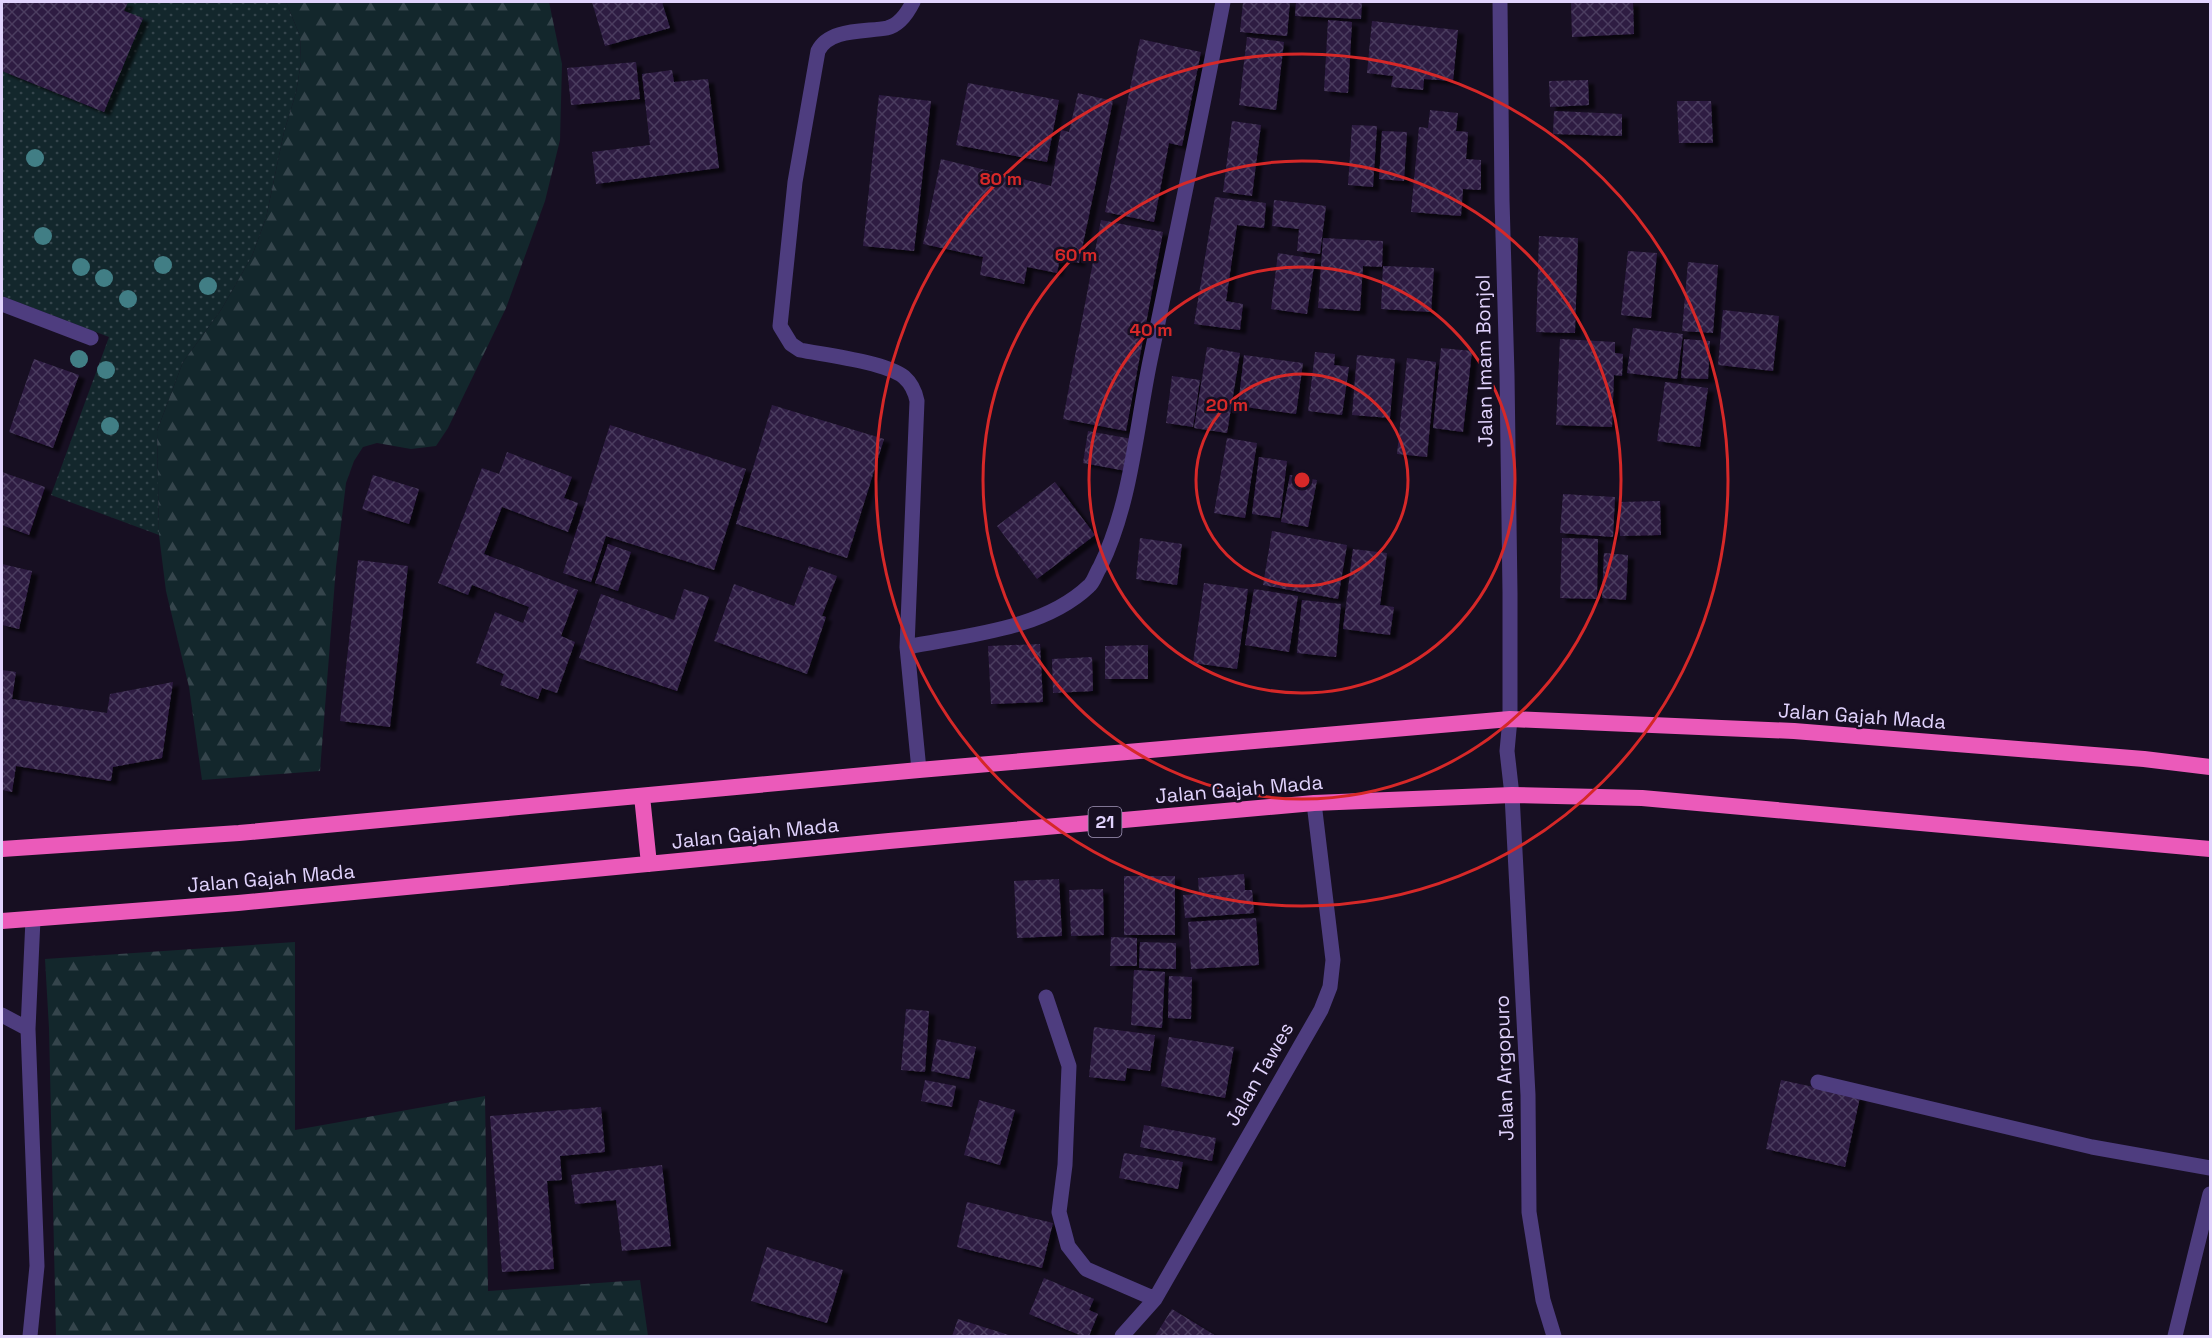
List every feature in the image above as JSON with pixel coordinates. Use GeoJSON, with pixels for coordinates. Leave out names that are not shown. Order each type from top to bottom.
{"type":"FeatureCollection","features":[{"type":"Feature","properties":{"kind":"highway","name":"Jalan Gajah Mada"},"geometry":{"type":"LineString","coordinates":[[2,849],[239,833],[919,770],[1510,719],[1794,731],[2144,759],[2211,767]]}},
{"type":"Feature","properties":{"kind":"highway","name":"Jalan Gajah Mada"},"geometry":{"type":"LineString","coordinates":[[2,921],[238,903],[1314,803],[1512,795],[1642,798],[2211,849]]}},
{"type":"Feature","properties":{"kind":"highway"},"geometry":{"type":"LineString","coordinates":[[642,796],[649,864]]}},
{"type":"Feature","properties":{"kind":"street"},"geometry":{"type":"LineString","coordinates":[[913,2],[901,20],[888,28],[860,30],[831,38],[825,41],[818,51],[795,182],[780,326],[791,344],[800,350],[890,369],[904,377],[915,390],[917,401],[907,647],[919,770]]}},
{"type":"Feature","properties":{"kind":"street"},"geometry":{"type":"LineString","coordinates":[[907,647],[1030,622],[1064,604],[1090,585],[1106,554],[1125,493],[1223,2]]}},
{"type":"Feature","properties":{"kind":"street","name":"Jalan Imam Bonjol"},"geometry":{"type":"LineString","coordinates":[[1500,2],[1510,719]]}},
{"type":"Feature","properties":{"kind":"street"},"geometry":{"type":"LineString","coordinates":[[2,304],[91,338]]}},
{"type":"Feature","properties":{"kind":"street"},"geometry":{"type":"LineString","coordinates":[[1510,719],[1507,751],[1512,795]]}},
{"type":"Feature","properties":{"kind":"street","name":"Jalan Argopuro"},"geometry":{"type":"LineString","coordinates":[[1512,795],[1528,1095],[1529,1212],[1543,1300],[1554,1336]]}},
{"type":"Feature","properties":{"kind":"street","name":"Jalan Tawes"},"geometry":{"type":"LineString","coordinates":[[1122,1336],[1155,1299],[1321,1010],[1330,987],[1333,960],[1314,803]]}},
{"type":"Feature","properties":{"kind":"street"},"geometry":{"type":"LineString","coordinates":[[30,1336],[37,1266],[28,1029],[33,919]]}},
{"type":"Feature","properties":{"kind":"street"},"geometry":{"type":"LineString","coordinates":[[1046,997],[1069,1066],[1065,1165],[1059,1212],[1068,1246],[1086,1269],[1155,1299]]}},
{"type":"Feature","properties":{"kind":"street"},"geometry":{"type":"LineString","coordinates":[[2,1015],[28,1029]]}},
{"type":"Feature","properties":{"kind":"street"},"geometry":{"type":"LineString","coordinates":[[1818,1082],[2092,1148],[2211,1168]]}},
{"type":"Feature","properties":{"kind":"street"},"geometry":{"type":"LineString","coordinates":[[2175,1336],[2211,1194]]}},
{"type":"Feature","properties":{"kind":"green space"},"geometry":{"type":"Polygon","coordinates":[[[128,2],[286,2],[300,36],[301,62],[296,93],[284,132],[266,218],[252,256],[221,310],[183,362],[157,431],[159,535],[51,495],[109,337],[2,296],[2,71],[104,112],[142,19],[124,11],[128,2]]]}},
{"type":"Feature","properties":{"kind":"green space"},"geometry":{"type":"Polygon","coordinates":[[[286,2],[549,2],[562,64],[560,140],[545,201],[506,308],[448,428],[436,446],[411,449],[377,443],[363,447],[354,461],[346,483],[336,567],[320,771],[202,780],[189,687],[166,591],[159,535],[157,431],[183,362],[221,310],[252,256],[266,218],[284,132],[296,93],[301,62],[300,36],[286,2]]]}},
{"type":"Feature","properties":{"kind":"green space"},"geometry":{"type":"Polygon","coordinates":[[[295,942],[295,1130],[485,1096],[488,1291],[640,1280],[648,1336],[56,1336],[49,1028],[45,959],[295,942]]]}},
{"type":"Feature","properties":{"kind":"building"},"geometry":{"type":"Polygon","coordinates":[[[2,2],[128,2],[124,11],[143,18],[104,112],[2,71],[2,2]]]}},
{"type":"Feature","properties":{"kind":"building"},"geometry":{"type":"Polygon","coordinates":[[[592,2],[662,2],[670,28],[605,46],[592,2]]]}},
{"type":"Feature","properties":{"kind":"building"},"geometry":{"type":"Polygon","coordinates":[[[1243,2],[1290,2],[1287,36],[1240,32],[1243,2]]]}},
{"type":"Feature","properties":{"kind":"building"},"geometry":{"type":"Polygon","coordinates":[[[1296,2],[1362,2],[1361,19],[1295,16],[1296,2]]]}},
{"type":"Feature","properties":{"kind":"building"},"geometry":{"type":"Polygon","coordinates":[[[1571,2],[1633,2],[1634,34],[1572,37],[1571,2]]]}},
{"type":"Feature","properties":{"kind":"building"},"geometry":{"type":"Polygon","coordinates":[[[1328,20],[1352,22],[1348,93],[1324,91],[1328,20]]]}},
{"type":"Feature","properties":{"kind":"building"},"geometry":{"type":"Polygon","coordinates":[[[1372,21],[1458,30],[1453,81],[1424,79],[1423,90],[1391,87],[1393,76],[1367,73],[1372,21]]]}},
{"type":"Feature","properties":{"kind":"building"},"geometry":{"type":"Polygon","coordinates":[[[1247,37],[1284,42],[1276,110],[1239,105],[1247,37]]]}},
{"type":"Feature","properties":{"kind":"building"},"geometry":{"type":"Polygon","coordinates":[[[1140,39],[1201,52],[1182,146],[1169,143],[1154,222],[1105,212],[1140,39]]]}},
{"type":"Feature","properties":{"kind":"building"},"geometry":{"type":"Polygon","coordinates":[[[636,62],[640,99],[571,105],[567,68],[636,62]]]}},
{"type":"Feature","properties":{"kind":"building"},"geometry":{"type":"Polygon","coordinates":[[[672,70],[674,82],[708,79],[719,168],[596,184],[592,152],[650,145],[642,74],[672,70]]]}},
{"type":"Feature","properties":{"kind":"building"},"geometry":{"type":"Polygon","coordinates":[[[1588,80],[1589,105],[1550,107],[1549,81],[1588,80]]]}},
{"type":"Feature","properties":{"kind":"building"},"geometry":{"type":"Polygon","coordinates":[[[968,83],[1059,100],[1047,162],[956,145],[968,83]]]}},
{"type":"Feature","properties":{"kind":"building"},"geometry":{"type":"Polygon","coordinates":[[[1078,93],[1113,101],[1079,263],[1060,259],[1057,273],[1027,267],[1024,284],[980,275],[983,257],[923,244],[941,159],[1051,186],[1061,130],[1069,132],[1078,93]]]}},
{"type":"Feature","properties":{"kind":"building"},"geometry":{"type":"Polygon","coordinates":[[[879,95],[931,101],[914,251],[863,246],[879,95]]]}},
{"type":"Feature","properties":{"kind":"building"},"geometry":{"type":"Polygon","coordinates":[[[1677,101],[1711,101],[1713,143],[1679,143],[1677,101]]]}},
{"type":"Feature","properties":{"kind":"building"},"geometry":{"type":"Polygon","coordinates":[[[1430,110],[1458,113],[1456,131],[1468,132],[1466,159],[1481,160],[1481,190],[1463,189],[1461,216],[1411,212],[1419,127],[1428,128],[1430,110]]]}},
{"type":"Feature","properties":{"kind":"building"},"geometry":{"type":"Polygon","coordinates":[[[1554,111],[1622,114],[1622,136],[1553,134],[1554,111]]]}},
{"type":"Feature","properties":{"kind":"building"},"geometry":{"type":"Polygon","coordinates":[[[1232,121],[1261,125],[1252,196],[1223,192],[1232,121]]]}},
{"type":"Feature","properties":{"kind":"building"},"geometry":{"type":"Polygon","coordinates":[[[1352,125],[1377,126],[1373,187],[1348,185],[1352,125]]]}},
{"type":"Feature","properties":{"kind":"building"},"geometry":{"type":"Polygon","coordinates":[[[1382,131],[1407,132],[1404,181],[1379,179],[1382,131]]]}},
{"type":"Feature","properties":{"kind":"building"},"geometry":{"type":"Polygon","coordinates":[[[1215,197],[1266,203],[1264,228],[1237,225],[1226,301],[1243,304],[1240,330],[1194,324],[1215,197]]]}},
{"type":"Feature","properties":{"kind":"building"},"geometry":{"type":"Polygon","coordinates":[[[1274,200],[1326,206],[1320,254],[1297,251],[1299,229],[1272,226],[1274,200]]]}},
{"type":"Feature","properties":{"kind":"building"},"geometry":{"type":"Polygon","coordinates":[[[1101,220],[1163,232],[1126,431],[1063,419],[1101,220]]]}},
{"type":"Feature","properties":{"kind":"building"},"geometry":{"type":"Polygon","coordinates":[[[1539,236],[1578,238],[1575,333],[1536,332],[1539,236]]]}},
{"type":"Feature","properties":{"kind":"building"},"geometry":{"type":"Polygon","coordinates":[[[1323,238],[1383,241],[1382,267],[1363,266],[1360,311],[1318,308],[1323,238]]]}},
{"type":"Feature","properties":{"kind":"building"},"geometry":{"type":"Polygon","coordinates":[[[1628,251],[1657,253],[1651,318],[1621,315],[1628,251]]]}},
{"type":"Feature","properties":{"kind":"building"},"geometry":{"type":"Polygon","coordinates":[[[1278,253],[1315,259],[1307,314],[1271,309],[1278,253]]]}},
{"type":"Feature","properties":{"kind":"building"},"geometry":{"type":"Polygon","coordinates":[[[1688,262],[1718,265],[1713,333],[1682,331],[1688,262]]]}},
{"type":"Feature","properties":{"kind":"building"},"geometry":{"type":"Polygon","coordinates":[[[1383,266],[1434,268],[1431,312],[1381,309],[1383,266]]]}},
{"type":"Feature","properties":{"kind":"building"},"geometry":{"type":"Polygon","coordinates":[[[1723,310],[1779,316],[1773,371],[1718,365],[1723,310]]]}},
{"type":"Feature","properties":{"kind":"building"},"geometry":{"type":"Polygon","coordinates":[[[1633,328],[1683,334],[1677,379],[1627,373],[1633,328]]]}},
{"type":"Feature","properties":{"kind":"building"},"geometry":{"type":"Polygon","coordinates":[[[1560,339],[1615,342],[1615,353],[1623,354],[1622,376],[1614,375],[1612,427],[1556,425],[1560,339]]]}},
{"type":"Feature","properties":{"kind":"building"},"geometry":{"type":"Polygon","coordinates":[[[1684,339],[1710,341],[1708,379],[1681,378],[1684,339]]]}},
{"type":"Feature","properties":{"kind":"building"},"geometry":{"type":"Polygon","coordinates":[[[1207,347],[1240,353],[1227,433],[1194,428],[1207,347]]]}},
{"type":"Feature","properties":{"kind":"building"},"geometry":{"type":"Polygon","coordinates":[[[1441,348],[1472,351],[1463,432],[1433,428],[1441,348]]]}},
{"type":"Feature","properties":{"kind":"building"},"geometry":{"type":"Polygon","coordinates":[[[1315,352],[1335,354],[1334,365],[1349,367],[1342,415],[1308,411],[1315,352]]]}},
{"type":"Feature","properties":{"kind":"building"},"geometry":{"type":"Polygon","coordinates":[[[1244,355],[1303,363],[1296,414],[1238,406],[1244,355]]]}},
{"type":"Feature","properties":{"kind":"building"},"geometry":{"type":"Polygon","coordinates":[[[1357,355],[1395,359],[1390,418],[1352,415],[1357,355]]]}},
{"type":"Feature","properties":{"kind":"building"},"geometry":{"type":"Polygon","coordinates":[[[1407,358],[1436,362],[1427,457],[1397,454],[1407,358]]]}},
{"type":"Feature","properties":{"kind":"building"},"geometry":{"type":"Polygon","coordinates":[[[34,359],[79,375],[53,448],[9,432],[34,359]]]}},
{"type":"Feature","properties":{"kind":"building"},"geometry":{"type":"Polygon","coordinates":[[[1172,376],[1200,380],[1193,427],[1166,423],[1172,376]]]}},
{"type":"Feature","properties":{"kind":"building"},"geometry":{"type":"Polygon","coordinates":[[[1665,382],[1708,388],[1700,447],[1657,441],[1665,382]]]}},
{"type":"Feature","properties":{"kind":"building"},"geometry":{"type":"Polygon","coordinates":[[[772,405],[884,439],[847,558],[736,524],[772,405]]]}},
{"type":"Feature","properties":{"kind":"building"},"geometry":{"type":"Polygon","coordinates":[[[610,425],[746,469],[714,570],[606,536],[591,582],[563,573],[610,425]]]}},
{"type":"Feature","properties":{"kind":"building"},"geometry":{"type":"Polygon","coordinates":[[[1088,431],[1132,439],[1126,471],[1083,463],[1088,431]]]}},
{"type":"Feature","properties":{"kind":"building"},"geometry":{"type":"Polygon","coordinates":[[[1227,438],[1257,443],[1245,518],[1214,513],[1227,438]]]}},
{"type":"Feature","properties":{"kind":"building"},"geometry":{"type":"Polygon","coordinates":[[[507,452],[572,477],[564,498],[578,503],[568,532],[502,507],[484,554],[578,590],[561,636],[575,642],[557,693],[542,688],[538,699],[500,685],[504,674],[476,663],[495,612],[523,623],[529,607],[472,585],[468,595],[438,583],[482,468],[499,474],[507,452]]]}},
{"type":"Feature","properties":{"kind":"building"},"geometry":{"type":"Polygon","coordinates":[[[1259,457],[1287,461],[1280,518],[1252,514],[1259,457]]]}},
{"type":"Feature","properties":{"kind":"building"},"geometry":{"type":"Polygon","coordinates":[[[2,472],[45,487],[29,535],[2,525],[2,472]]]}},
{"type":"Feature","properties":{"kind":"building"},"geometry":{"type":"Polygon","coordinates":[[[373,475],[419,489],[409,524],[362,509],[373,475]]]}},
{"type":"Feature","properties":{"kind":"building"},"geometry":{"type":"Polygon","coordinates":[[[1290,475],[1317,480],[1308,527],[1281,522],[1290,475]]]}},
{"type":"Feature","properties":{"kind":"building"},"geometry":{"type":"Polygon","coordinates":[[[1055,482],[1095,535],[1037,579],[997,526],[1055,482]]]}},
{"type":"Feature","properties":{"kind":"building"},"geometry":{"type":"Polygon","coordinates":[[[1563,494],[1615,497],[1613,537],[1560,533],[1563,494]]]}},
{"type":"Feature","properties":{"kind":"building"},"geometry":{"type":"Polygon","coordinates":[[[1660,501],[1661,535],[1620,536],[1619,502],[1660,501]]]}},
{"type":"Feature","properties":{"kind":"building"},"geometry":{"type":"Polygon","coordinates":[[[1272,531],[1347,545],[1338,599],[1263,585],[1272,531]]]}},
{"type":"Feature","properties":{"kind":"building"},"geometry":{"type":"Polygon","coordinates":[[[1140,538],[1182,544],[1177,585],[1136,579],[1140,538]]]}},
{"type":"Feature","properties":{"kind":"building"},"geometry":{"type":"Polygon","coordinates":[[[1562,538],[1598,539],[1597,599],[1560,598],[1562,538]]]}},
{"type":"Feature","properties":{"kind":"building"},"geometry":{"type":"Polygon","coordinates":[[[608,544],[631,552],[618,591],[595,583],[608,544]]]}},
{"type":"Feature","properties":{"kind":"building"},"geometry":{"type":"Polygon","coordinates":[[[1353,549],[1387,553],[1380,605],[1394,607],[1390,635],[1343,629],[1353,549]]]}},
{"type":"Feature","properties":{"kind":"building"},"geometry":{"type":"Polygon","coordinates":[[[1604,553],[1628,555],[1626,600],[1602,598],[1604,553]]]}},
{"type":"Feature","properties":{"kind":"building"},"geometry":{"type":"Polygon","coordinates":[[[358,560],[408,566],[390,727],[340,721],[358,560]]]}},
{"type":"Feature","properties":{"kind":"building"},"geometry":{"type":"Polygon","coordinates":[[[2,564],[32,571],[19,629],[2,625],[2,564]]]}},
{"type":"Feature","properties":{"kind":"building"},"geometry":{"type":"Polygon","coordinates":[[[809,566],[837,576],[822,616],[826,617],[807,674],[714,641],[734,584],[794,606],[809,566]]]}},
{"type":"Feature","properties":{"kind":"building"},"geometry":{"type":"Polygon","coordinates":[[[1204,583],[1248,589],[1237,669],[1193,663],[1204,583]]]}},
{"type":"Feature","properties":{"kind":"building"},"geometry":{"type":"Polygon","coordinates":[[[684,589],[709,597],[677,691],[579,658],[601,594],[674,620],[684,589]]]}},
{"type":"Feature","properties":{"kind":"building"},"geometry":{"type":"Polygon","coordinates":[[[1254,589],[1298,596],[1289,652],[1245,645],[1254,589]]]}},
{"type":"Feature","properties":{"kind":"building"},"geometry":{"type":"Polygon","coordinates":[[[1302,600],[1341,604],[1336,657],[1297,653],[1302,600]]]}},
{"type":"Feature","properties":{"kind":"building"},"geometry":{"type":"Polygon","coordinates":[[[1040,644],[1043,702],[991,704],[988,646],[1040,644]]]}},
{"type":"Feature","properties":{"kind":"building"},"geometry":{"type":"Polygon","coordinates":[[[1148,645],[1148,679],[1105,679],[1105,646],[1148,645]]]}},
{"type":"Feature","properties":{"kind":"building"},"geometry":{"type":"Polygon","coordinates":[[[1092,657],[1093,691],[1053,693],[1052,659],[1092,657]]]}},
{"type":"Feature","properties":{"kind":"building"},"geometry":{"type":"Polygon","coordinates":[[[2,670],[16,672],[12,699],[107,713],[110,694],[173,682],[162,758],[113,767],[111,781],[16,766],[12,792],[2,790],[2,670]]]}},
{"type":"Feature","properties":{"kind":"building"},"geometry":{"type":"Polygon","coordinates":[[[1244,874],[1245,890],[1252,890],[1254,913],[1185,918],[1183,895],[1238,891],[1199,893],[1198,878],[1244,874]]]}},
{"type":"Feature","properties":{"kind":"building"},"geometry":{"type":"Polygon","coordinates":[[[1124,876],[1175,876],[1175,935],[1124,935],[1124,876]]]}},
{"type":"Feature","properties":{"kind":"building"},"geometry":{"type":"Polygon","coordinates":[[[1059,879],[1062,936],[1017,938],[1014,881],[1059,879]]]}},
{"type":"Feature","properties":{"kind":"building"},"geometry":{"type":"Polygon","coordinates":[[[1103,889],[1104,935],[1071,936],[1069,890],[1103,889]]]}},
{"type":"Feature","properties":{"kind":"building"},"geometry":{"type":"Polygon","coordinates":[[[1256,918],[1259,965],[1191,969],[1188,922],[1256,918]]]}},
{"type":"Feature","properties":{"kind":"building"},"geometry":{"type":"Polygon","coordinates":[[[1111,937],[1137,938],[1137,966],[1110,966],[1111,937]]]}},
{"type":"Feature","properties":{"kind":"building"},"geometry":{"type":"Polygon","coordinates":[[[1140,942],[1176,943],[1176,969],[1139,968],[1140,942]]]}},
{"type":"Feature","properties":{"kind":"building"},"geometry":{"type":"Polygon","coordinates":[[[1134,970],[1165,972],[1162,1028],[1131,1025],[1134,970]]]}},
{"type":"Feature","properties":{"kind":"building"},"geometry":{"type":"Polygon","coordinates":[[[1169,976],[1192,977],[1191,1019],[1168,1018],[1169,976]]]}},
{"type":"Feature","properties":{"kind":"building"},"geometry":{"type":"Polygon","coordinates":[[[906,1009],[929,1011],[925,1072],[901,1070],[906,1009]]]}},
{"type":"Feature","properties":{"kind":"building"},"geometry":{"type":"Polygon","coordinates":[[[1094,1027],[1155,1035],[1150,1071],[1127,1068],[1125,1081],[1089,1077],[1094,1027]]]}},
{"type":"Feature","properties":{"kind":"building"},"geometry":{"type":"Polygon","coordinates":[[[1169,1037],[1234,1047],[1225,1098],[1161,1086],[1169,1037]]]}},
{"type":"Feature","properties":{"kind":"building"},"geometry":{"type":"Polygon","coordinates":[[[937,1039],[976,1047],[969,1079],[931,1071],[937,1039]]]}},
{"type":"Feature","properties":{"kind":"building"},"geometry":{"type":"Polygon","coordinates":[[[925,1080],[956,1086],[952,1107],[921,1101],[925,1080]]]}},
{"type":"Feature","properties":{"kind":"building"},"geometry":{"type":"Polygon","coordinates":[[[1781,1080],[1860,1097],[1845,1167],[1766,1149],[1781,1080]]]}},
{"type":"Feature","properties":{"kind":"building"},"geometry":{"type":"Polygon","coordinates":[[[979,1100],[1015,1110],[1000,1165],[964,1155],[979,1100]]]}},
{"type":"Feature","properties":{"kind":"building"},"geometry":{"type":"Polygon","coordinates":[[[601,1107],[605,1152],[560,1156],[562,1180],[547,1181],[554,1269],[502,1272],[490,1116],[601,1107]]]}},
{"type":"Feature","properties":{"kind":"building"},"geometry":{"type":"Polygon","coordinates":[[[1144,1125],[1216,1138],[1212,1161],[1140,1147],[1144,1125]]]}},
{"type":"Feature","properties":{"kind":"building"},"geometry":{"type":"Polygon","coordinates":[[[1124,1153],[1183,1162],[1178,1189],[1119,1178],[1124,1153]]]}},
{"type":"Feature","properties":{"kind":"building"},"geometry":{"type":"Polygon","coordinates":[[[662,1165],[671,1246],[622,1251],[616,1200],[575,1204],[571,1175],[662,1165]]]}},
{"type":"Feature","properties":{"kind":"building"},"geometry":{"type":"Polygon","coordinates":[[[967,1202],[1053,1223],[1042,1268],[957,1247],[967,1202]]]}},
{"type":"Feature","properties":{"kind":"building"},"geometry":{"type":"Polygon","coordinates":[[[767,1247],[843,1270],[827,1323],[751,1301],[767,1247]]]}},
{"type":"Feature","properties":{"kind":"building"},"geometry":{"type":"Polygon","coordinates":[[[1044,1278],[1094,1299],[1089,1310],[1098,1314],[1089,1336],[1082,1336],[1029,1314],[1044,1278]]]}},
{"type":"Feature","properties":{"kind":"building"},"geometry":{"type":"Polygon","coordinates":[[[1172,1309],[1216,1336],[1155,1336],[1172,1309]]]}},
{"type":"Feature","properties":{"kind":"building"},"geometry":{"type":"Polygon","coordinates":[[[958,1319],[1012,1336],[952,1336],[958,1319]]]}}]}
